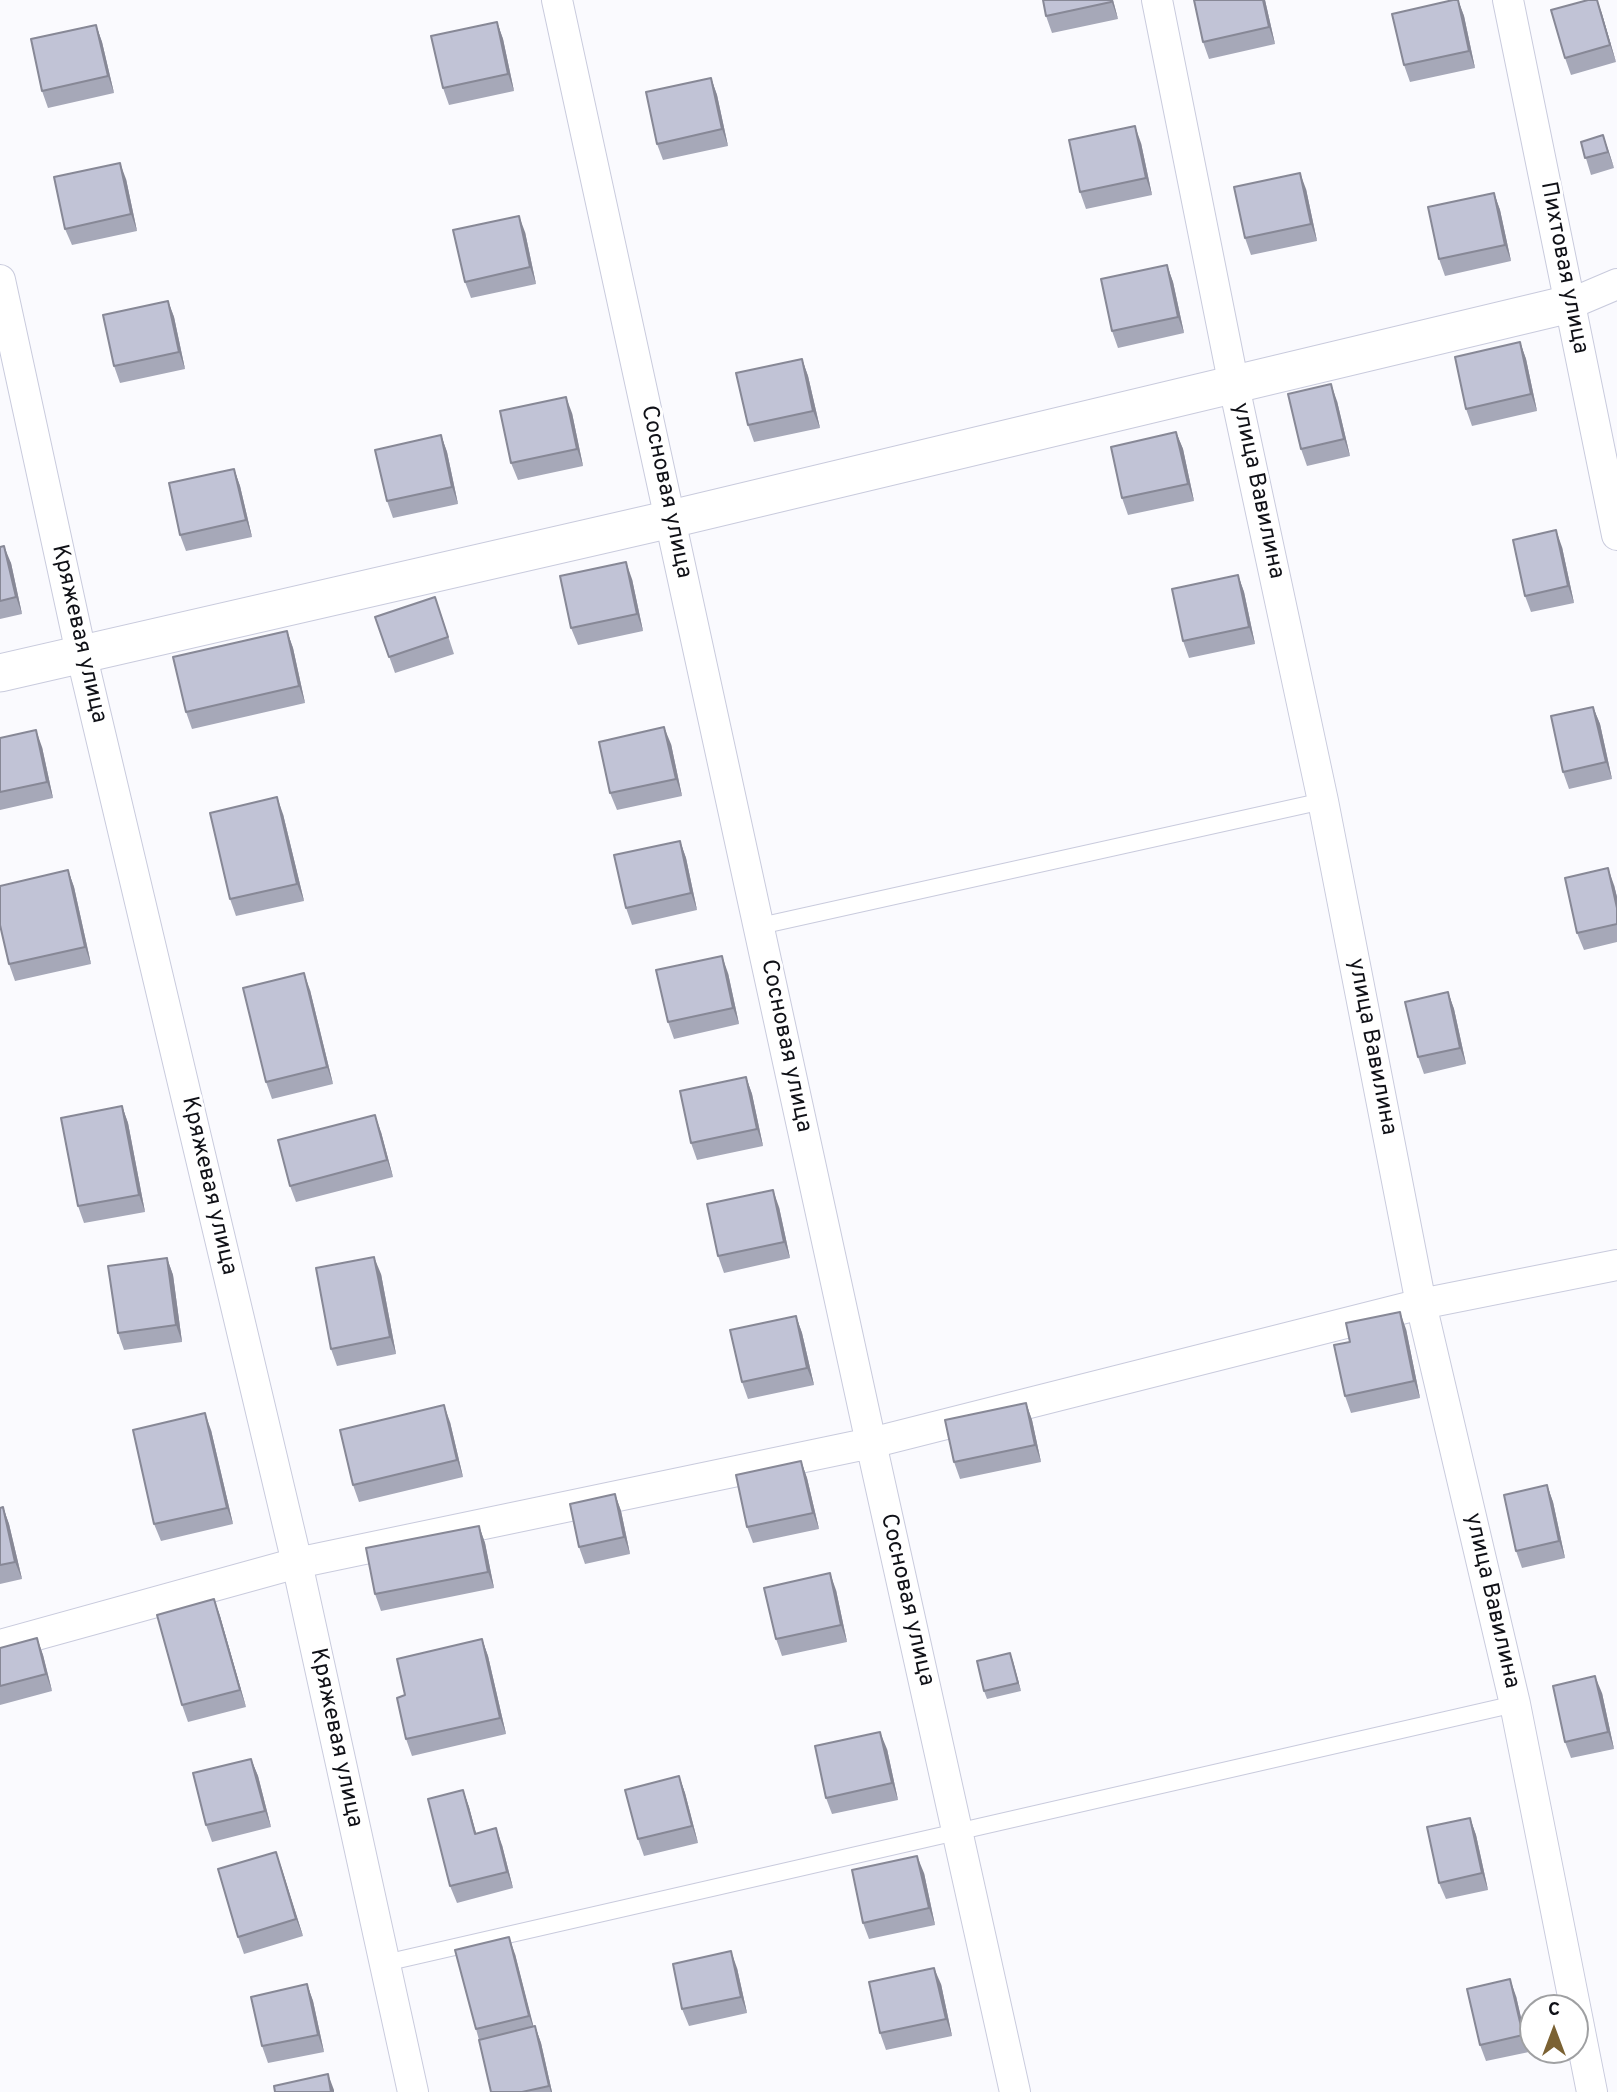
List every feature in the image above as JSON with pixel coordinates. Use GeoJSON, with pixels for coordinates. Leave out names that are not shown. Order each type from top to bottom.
{"type":"FeatureCollection","features":[{"type":"Feature","properties":{"kind":"street","name":"Сосновая улица"},"geometry":{"type":"LineString","coordinates":[[557,0],[1015,2092]]}},
{"type":"Feature","properties":{"kind":"street","name":"улица Вавилина"},"geometry":{"type":"LineString","coordinates":[[1157,0],[1234,386],[1323,801],[1421,1304],[1515,1704],[1592,2092]]}},
{"type":"Feature","properties":{"kind":"street","name":"Пихтовая улица"},"geometry":{"type":"LineString","coordinates":[[1508,0],[1617,536]]}},
{"type":"Feature","properties":{"kind":"street","name":"Кряжевая улица"},"geometry":{"type":"LineString","coordinates":[[0,280],[81,653],[297,1563],[413,2092]]}},
{"type":"Feature","properties":{"kind":"street"},"geometry":{"type":"LineString","coordinates":[[0,673],[1234,386],[1570,304],[1617,284]]}},
{"type":"Feature","properties":{"kind":"street"},"geometry":{"type":"LineString","coordinates":[[0,1645],[297,1563],[871,1443],[1421,1304],[1617,1265]]}},
{"type":"Feature","properties":{"kind":"lane"},"geometry":{"type":"LineString","coordinates":[[760,926],[1323,801]]}},
{"type":"Feature","properties":{"kind":"lane"},"geometry":{"type":"LineString","coordinates":[[385,1964],[1515,1704]]}},
{"type":"Feature","properties":{"kind":"building"},"geometry":{"type":"Polygon","coordinates":[[[1043,0],[1111,0],[1111,2],[1046,16],[1043,0]]]}},
{"type":"Feature","properties":{"kind":"building"},"geometry":{"type":"Polygon","coordinates":[[[1194,0],[1263,0],[1269,27],[1203,42],[1194,0]]]}},
{"type":"Feature","properties":{"kind":"building"},"geometry":{"type":"Polygon","coordinates":[[[1458,0],[1469,51],[1404,65],[1392,14],[1458,0]]]}},
{"type":"Feature","properties":{"kind":"building"},"geometry":{"type":"Polygon","coordinates":[[[1597,0],[1610,45],[1565,58],[1551,10],[1597,0]]]}},
{"type":"Feature","properties":{"kind":"building"},"geometry":{"type":"Polygon","coordinates":[[[497,22],[508,74],[443,88],[431,36],[497,22]]]}},
{"type":"Feature","properties":{"kind":"building"},"geometry":{"type":"Polygon","coordinates":[[[96,25],[108,76],[42,91],[31,39],[96,25]]]}},
{"type":"Feature","properties":{"kind":"building"},"geometry":{"type":"Polygon","coordinates":[[[711,78],[722,129],[657,144],[646,92],[711,78]]]}},
{"type":"Feature","properties":{"kind":"building"},"geometry":{"type":"Polygon","coordinates":[[[1135,126],[1146,178],[1080,192],[1069,140],[1135,126]]]}},
{"type":"Feature","properties":{"kind":"building"},"geometry":{"type":"Polygon","coordinates":[[[1603,135],[1608,152],[1585,158],[1581,142],[1603,135]]]}},
{"type":"Feature","properties":{"kind":"building"},"geometry":{"type":"Polygon","coordinates":[[[120,163],[131,214],[65,229],[54,177],[120,163]]]}},
{"type":"Feature","properties":{"kind":"building"},"geometry":{"type":"Polygon","coordinates":[[[1300,173],[1311,224],[1245,238],[1234,187],[1300,173]]]}},
{"type":"Feature","properties":{"kind":"building"},"geometry":{"type":"Polygon","coordinates":[[[1494,193],[1505,245],[1439,259],[1428,207],[1494,193]]]}},
{"type":"Feature","properties":{"kind":"building"},"geometry":{"type":"Polygon","coordinates":[[[519,216],[530,267],[465,282],[453,230],[519,216]]]}},
{"type":"Feature","properties":{"kind":"building"},"geometry":{"type":"Polygon","coordinates":[[[1167,265],[1178,317],[1112,331],[1101,279],[1167,265]]]}},
{"type":"Feature","properties":{"kind":"building"},"geometry":{"type":"Polygon","coordinates":[[[168,301],[179,352],[114,366],[103,315],[168,301]]]}},
{"type":"Feature","properties":{"kind":"building"},"geometry":{"type":"Polygon","coordinates":[[[1520,342],[1531,394],[1466,409],[1455,357],[1520,342]]]}},
{"type":"Feature","properties":{"kind":"building"},"geometry":{"type":"Polygon","coordinates":[[[802,359],[813,411],[748,425],[736,373],[802,359]]]}},
{"type":"Feature","properties":{"kind":"building"},"geometry":{"type":"Polygon","coordinates":[[[1331,384],[1344,439],[1301,449],[1288,394],[1331,384]]]}},
{"type":"Feature","properties":{"kind":"building"},"geometry":{"type":"Polygon","coordinates":[[[566,397],[577,449],[511,463],[500,411],[566,397]]]}},
{"type":"Feature","properties":{"kind":"building"},"geometry":{"type":"Polygon","coordinates":[[[1176,432],[1188,484],[1122,498],[1111,447],[1176,432]]]}},
{"type":"Feature","properties":{"kind":"building"},"geometry":{"type":"Polygon","coordinates":[[[441,435],[452,487],[387,501],[375,450],[441,435]]]}},
{"type":"Feature","properties":{"kind":"building"},"geometry":{"type":"Polygon","coordinates":[[[234,469],[246,520],[180,535],[169,483],[234,469]]]}},
{"type":"Feature","properties":{"kind":"building"},"geometry":{"type":"Polygon","coordinates":[[[1556,530],[1568,586],[1525,596],[1513,540],[1556,530]]]}},
{"type":"Feature","properties":{"kind":"building"},"geometry":{"type":"Polygon","coordinates":[[[4,546],[16,597],[0,601],[0,547],[4,546]]]}},
{"type":"Feature","properties":{"kind":"building"},"geometry":{"type":"Polygon","coordinates":[[[626,562],[637,614],[571,628],[560,576],[626,562]]]}},
{"type":"Feature","properties":{"kind":"building"},"geometry":{"type":"Polygon","coordinates":[[[1238,575],[1249,627],[1183,641],[1172,589],[1238,575]]]}},
{"type":"Feature","properties":{"kind":"building"},"geometry":{"type":"Polygon","coordinates":[[[435,597],[448,637],[389,657],[375,617],[435,597]]]}},
{"type":"Feature","properties":{"kind":"building"},"geometry":{"type":"Polygon","coordinates":[[[287,631],[299,686],[186,712],[173,657],[287,631]]]}},
{"type":"Feature","properties":{"kind":"building"},"geometry":{"type":"Polygon","coordinates":[[[1593,707],[1606,762],[1563,772],[1551,716],[1593,707]]]}},
{"type":"Feature","properties":{"kind":"building"},"geometry":{"type":"Polygon","coordinates":[[[664,727],[676,779],[610,793],[599,742],[664,727]]]}},
{"type":"Feature","properties":{"kind":"building"},"geometry":{"type":"Polygon","coordinates":[[[36,730],[47,782],[0,792],[0,738],[36,730]]]}},
{"type":"Feature","properties":{"kind":"building"},"geometry":{"type":"Polygon","coordinates":[[[277,797],[297,884],[230,899],[210,813],[277,797]]]}},
{"type":"Feature","properties":{"kind":"building"},"geometry":{"type":"Polygon","coordinates":[[[680,841],[691,893],[626,908],[614,855],[680,841]]]}},
{"type":"Feature","properties":{"kind":"building"},"geometry":{"type":"Polygon","coordinates":[[[1608,868],[1617,908],[1617,924],[1577,933],[1565,878],[1608,868]]]}},
{"type":"Feature","properties":{"kind":"building"},"geometry":{"type":"Polygon","coordinates":[[[68,870],[85,947],[9,964],[0,925],[0,886],[68,870]]]}},
{"type":"Feature","properties":{"kind":"building"},"geometry":{"type":"Polygon","coordinates":[[[722,956],[733,1008],[668,1022],[656,970],[722,956]]]}},
{"type":"Feature","properties":{"kind":"building"},"geometry":{"type":"Polygon","coordinates":[[[304,973],[327,1067],[266,1082],[243,988],[304,973]]]}},
{"type":"Feature","properties":{"kind":"building"},"geometry":{"type":"Polygon","coordinates":[[[1448,992],[1460,1048],[1418,1057],[1405,1002],[1448,992]]]}},
{"type":"Feature","properties":{"kind":"building"},"geometry":{"type":"Polygon","coordinates":[[[746,1077],[757,1129],[691,1143],[680,1091],[746,1077]]]}},
{"type":"Feature","properties":{"kind":"building"},"geometry":{"type":"Polygon","coordinates":[[[122,1106],[139,1195],[78,1206],[61,1118],[122,1106]]]}},
{"type":"Feature","properties":{"kind":"building"},"geometry":{"type":"Polygon","coordinates":[[[375,1115],[387,1160],[290,1186],[278,1140],[375,1115]]]}},
{"type":"Feature","properties":{"kind":"building"},"geometry":{"type":"Polygon","coordinates":[[[773,1190],[784,1242],[718,1256],[707,1204],[773,1190]]]}},
{"type":"Feature","properties":{"kind":"building"},"geometry":{"type":"Polygon","coordinates":[[[374,1257],[390,1337],[331,1349],[316,1268],[374,1257]]]}},
{"type":"Feature","properties":{"kind":"building"},"geometry":{"type":"Polygon","coordinates":[[[167,1258],[176,1325],[118,1333],[108,1266],[167,1258]]]}},
{"type":"Feature","properties":{"kind":"building"},"geometry":{"type":"Polygon","coordinates":[[[1400,1312],[1414,1381],[1345,1396],[1334,1345],[1350,1342],[1346,1323],[1400,1312]]]}},
{"type":"Feature","properties":{"kind":"building"},"geometry":{"type":"Polygon","coordinates":[[[796,1316],[807,1368],[742,1382],[730,1330],[796,1316]]]}},
{"type":"Feature","properties":{"kind":"building"},"geometry":{"type":"Polygon","coordinates":[[[1026,1403],[1035,1445],[954,1462],[945,1420],[1026,1403]]]}},
{"type":"Feature","properties":{"kind":"building"},"geometry":{"type":"Polygon","coordinates":[[[444,1405],[457,1460],[353,1485],[340,1430],[444,1405]]]}},
{"type":"Feature","properties":{"kind":"building"},"geometry":{"type":"Polygon","coordinates":[[[205,1413],[227,1508],[154,1524],[133,1430],[205,1413]]]}},
{"type":"Feature","properties":{"kind":"building"},"geometry":{"type":"Polygon","coordinates":[[[801,1461],[813,1513],[747,1527],[736,1475],[801,1461]]]}},
{"type":"Feature","properties":{"kind":"building"},"geometry":{"type":"Polygon","coordinates":[[[1547,1485],[1559,1541],[1516,1551],[1504,1495],[1547,1485]]]}},
{"type":"Feature","properties":{"kind":"building"},"geometry":{"type":"Polygon","coordinates":[[[615,1494],[624,1537],[579,1547],[570,1504],[615,1494]]]}},
{"type":"Feature","properties":{"kind":"building"},"geometry":{"type":"Polygon","coordinates":[[[3,1507],[15,1562],[0,1565],[0,1508],[3,1507]]]}},
{"type":"Feature","properties":{"kind":"building"},"geometry":{"type":"Polygon","coordinates":[[[479,1526],[488,1572],[375,1594],[366,1548],[479,1526]]]}},
{"type":"Feature","properties":{"kind":"building"},"geometry":{"type":"Polygon","coordinates":[[[830,1573],[841,1625],[776,1639],[764,1588],[830,1573]]]}},
{"type":"Feature","properties":{"kind":"building"},"geometry":{"type":"Polygon","coordinates":[[[214,1599],[240,1690],[182,1705],[157,1615],[214,1599]]]}},
{"type":"Feature","properties":{"kind":"building"},"geometry":{"type":"Polygon","coordinates":[[[37,1638],[46,1674],[0,1686],[0,1648],[37,1638]]]}},
{"type":"Feature","properties":{"kind":"building"},"geometry":{"type":"Polygon","coordinates":[[[482,1639],[500,1718],[406,1739],[397,1698],[405,1695],[397,1659],[482,1639]]]}},
{"type":"Feature","properties":{"kind":"building"},"geometry":{"type":"Polygon","coordinates":[[[1010,1653],[1018,1683],[984,1691],[977,1661],[1010,1653]]]}},
{"type":"Feature","properties":{"kind":"building"},"geometry":{"type":"Polygon","coordinates":[[[1595,1676],[1608,1732],[1565,1742],[1553,1686],[1595,1676]]]}},
{"type":"Feature","properties":{"kind":"building"},"geometry":{"type":"Polygon","coordinates":[[[880,1732],[892,1783],[826,1798],[815,1746],[880,1732]]]}},
{"type":"Feature","properties":{"kind":"building"},"geometry":{"type":"Polygon","coordinates":[[[251,1759],[265,1811],[206,1825],[193,1773],[251,1759]]]}},
{"type":"Feature","properties":{"kind":"building"},"geometry":{"type":"Polygon","coordinates":[[[679,1776],[692,1826],[638,1839],[625,1790],[679,1776]]]}},
{"type":"Feature","properties":{"kind":"building"},"geometry":{"type":"Polygon","coordinates":[[[463,1790],[475,1834],[496,1828],[507,1872],[450,1886],[428,1799],[463,1790]]]}},
{"type":"Feature","properties":{"kind":"building"},"geometry":{"type":"Polygon","coordinates":[[[1470,1818],[1482,1873],[1439,1883],[1427,1827],[1470,1818]]]}},
{"type":"Feature","properties":{"kind":"building"},"geometry":{"type":"Polygon","coordinates":[[[276,1852],[296,1919],[238,1937],[218,1869],[276,1852]]]}},
{"type":"Feature","properties":{"kind":"building"},"geometry":{"type":"Polygon","coordinates":[[[917,1856],[929,1908],[863,1923],[852,1870],[917,1856]]]}},
{"type":"Feature","properties":{"kind":"building"},"geometry":{"type":"Polygon","coordinates":[[[509,1937],[529,2016],[476,2029],[455,1950],[509,1937]]]}},
{"type":"Feature","properties":{"kind":"building"},"geometry":{"type":"Polygon","coordinates":[[[731,1951],[741,1997],[682,2009],[673,1964],[731,1951]]]}},
{"type":"Feature","properties":{"kind":"building"},"geometry":{"type":"Polygon","coordinates":[[[934,1968],[946,2019],[880,2033],[869,1982],[934,1968]]]}},
{"type":"Feature","properties":{"kind":"building"},"geometry":{"type":"Polygon","coordinates":[[[1510,1979],[1519,2018],[1519,2036],[1480,2045],[1467,1989],[1510,1979]]]}},
{"type":"Feature","properties":{"kind":"building"},"geometry":{"type":"Polygon","coordinates":[[[307,1984],[318,2035],[262,2046],[251,1997],[307,1984]]]}},
{"type":"Feature","properties":{"kind":"building"},"geometry":{"type":"Polygon","coordinates":[[[535,2026],[549,2086],[522,2092],[491,2092],[479,2040],[535,2026]]]}},
{"type":"Feature","properties":{"kind":"building"},"geometry":{"type":"Polygon","coordinates":[[[328,2074],[331,2092],[275,2092],[274,2086],[328,2074]]]}}]}
